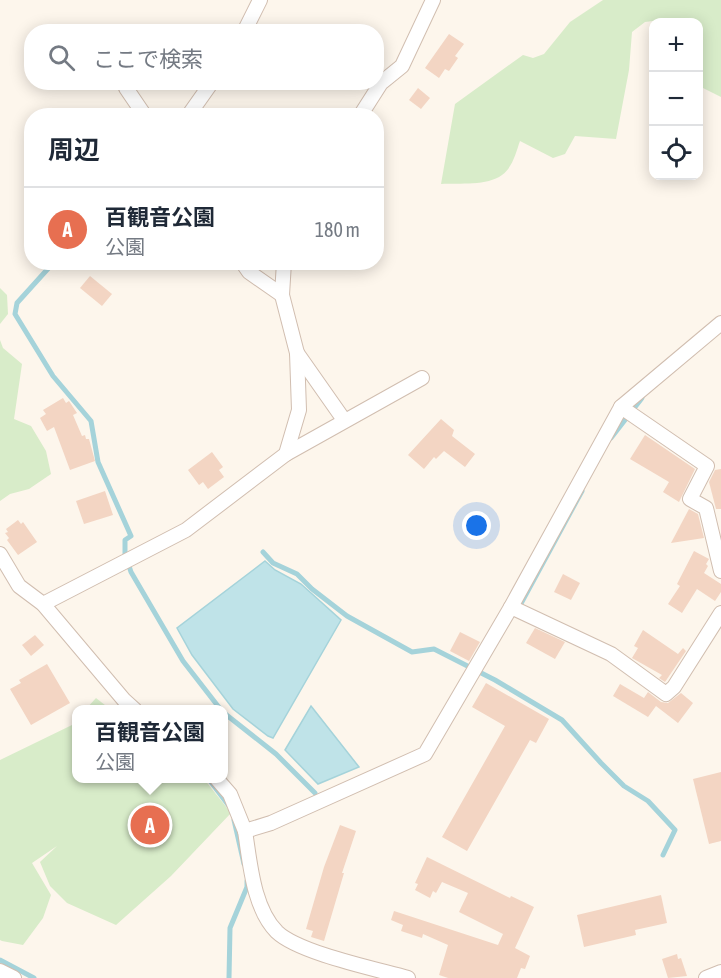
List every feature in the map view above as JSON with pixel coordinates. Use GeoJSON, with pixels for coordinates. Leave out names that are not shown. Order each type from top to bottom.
{"type":"FeatureCollection","features":[{"type":"Feature","properties":{"kind":"street"},"geometry":{"type":"LineString","coordinates":[[248,24],[260,0]]}},
{"type":"Feature","properties":{"kind":"street"},"geometry":{"type":"LineString","coordinates":[[384,81],[402,66],[434,0]]}},
{"type":"Feature","properties":{"kind":"street"},"geometry":{"type":"LineString","coordinates":[[127,90],[140,108]]}},
{"type":"Feature","properties":{"kind":"street"},"geometry":{"type":"LineString","coordinates":[[194,108],[206,90]]}},
{"type":"Feature","properties":{"kind":"street"},"geometry":{"type":"LineString","coordinates":[[365,108],[377,90]]}},
{"type":"Feature","properties":{"kind":"street"},"geometry":{"type":"LineString","coordinates":[[248,270],[282,295]]}},
{"type":"Feature","properties":{"kind":"street"},"geometry":{"type":"LineString","coordinates":[[284,270],[282,295],[297,353],[299,410],[286,454]]}},
{"type":"Feature","properties":{"kind":"street"},"geometry":{"type":"LineString","coordinates":[[245,831],[271,823],[425,754],[511,607],[621,407],[721,323]]}},
{"type":"Feature","properties":{"kind":"street"},"geometry":{"type":"LineString","coordinates":[[297,353],[344,420]]}},
{"type":"Feature","properties":{"kind":"street"},"geometry":{"type":"LineString","coordinates":[[43,604],[186,531],[286,454],[422,378]]}},
{"type":"Feature","properties":{"kind":"street"},"geometry":{"type":"LineString","coordinates":[[621,407],[707,466],[690,499],[706,508],[721,571]]}},
{"type":"Feature","properties":{"kind":"street"},"geometry":{"type":"LineString","coordinates":[[0,554],[19,586],[43,604],[130,705]]}},
{"type":"Feature","properties":{"kind":"street"},"geometry":{"type":"LineString","coordinates":[[511,607],[611,654],[666,694],[674,687],[721,613]]}},
{"type":"Feature","properties":{"kind":"street"},"geometry":{"type":"LineString","coordinates":[[220,783],[230,794],[245,831],[254,886],[266,915],[278,932],[302,947],[408,978]]}},
{"type":"Feature","properties":{"kind":"street"},"geometry":{"type":"LineString","coordinates":[[0,971],[14,978]]}},
{"type":"Feature","properties":{"kind":"street"},"geometry":{"type":"LineString","coordinates":[[706,978],[721,972]]}},
{"type":"Feature","properties":{"kind":"green space"},"geometry":{"type":"Polygon","coordinates":[[[603,0],[721,0],[721,97],[703,88],[703,18],[649,18],[649,21],[632,32],[629,70],[616,139],[575,136],[565,154],[553,158],[520,141],[509,168],[496,179],[473,183],[441,184],[455,104],[523,55],[533,58],[544,54],[570,22],[603,0]]]}},
{"type":"Feature","properties":{"kind":"green space"},"geometry":{"type":"Polygon","coordinates":[[[0,288],[7,295],[8,314],[0,324],[0,288]]]}},
{"type":"Feature","properties":{"kind":"green space"},"geometry":{"type":"Polygon","coordinates":[[[0,340],[3,348],[22,364],[14,419],[31,426],[46,451],[51,474],[29,489],[10,494],[0,501],[0,340]]]}},
{"type":"Feature","properties":{"kind":"green space"},"geometry":{"type":"Polygon","coordinates":[[[96,698],[105,705],[90,705],[96,698]]]}},
{"type":"Feature","properties":{"kind":"green space"},"geometry":{"type":"Polygon","coordinates":[[[72,725],[72,783],[207,783],[231,813],[171,876],[116,925],[67,903],[50,886],[40,862],[57,846],[32,863],[51,895],[43,918],[23,945],[2,941],[0,940],[0,760],[72,725]]]}},
{"type":"Feature","properties":{"kind":"water"},"geometry":{"type":"Polygon","coordinates":[[[265,561],[275,570],[301,584],[341,620],[273,738],[233,709],[192,655],[177,628],[265,561]]]}},
{"type":"Feature","properties":{"kind":"water"},"geometry":{"type":"Polygon","coordinates":[[[311,706],[359,767],[318,784],[285,750],[311,706]]]}},
{"type":"Feature","properties":{"kind":"building"},"geometry":{"type":"Polygon","coordinates":[[[449,34],[464,44],[455,56],[458,58],[449,71],[445,69],[439,78],[425,68],[449,34]]]}},
{"type":"Feature","properties":{"kind":"building"},"geometry":{"type":"Polygon","coordinates":[[[418,88],[430,98],[421,109],[409,100],[418,88]]]}},
{"type":"Feature","properties":{"kind":"building"},"geometry":{"type":"Polygon","coordinates":[[[90,276],[112,294],[102,306],[80,288],[90,276]]]}},
{"type":"Feature","properties":{"kind":"building"},"geometry":{"type":"Polygon","coordinates":[[[63,398],[66,403],[69,401],[77,413],[73,415],[82,436],[85,435],[86,439],[89,439],[95,461],[70,470],[54,427],[47,431],[40,418],[46,414],[43,410],[63,398]]]}},
{"type":"Feature","properties":{"kind":"building"},"geometry":{"type":"Polygon","coordinates":[[[441,419],[454,430],[452,436],[475,454],[465,467],[444,451],[436,459],[434,457],[424,469],[408,455],[441,419]]]}},
{"type":"Feature","properties":{"kind":"building"},"geometry":{"type":"Polygon","coordinates":[[[645,435],[695,469],[679,502],[663,492],[669,482],[630,459],[645,435]]]}},
{"type":"Feature","properties":{"kind":"building"},"geometry":{"type":"Polygon","coordinates":[[[212,452],[223,467],[219,470],[224,477],[208,489],[203,482],[199,485],[188,470],[212,452]]]}},
{"type":"Feature","properties":{"kind":"building"},"geometry":{"type":"Polygon","coordinates":[[[721,469],[721,509],[716,509],[709,482],[715,470],[721,469]]]}},
{"type":"Feature","properties":{"kind":"building"},"geometry":{"type":"Polygon","coordinates":[[[105,491],[113,515],[84,524],[76,501],[105,491]]]}},
{"type":"Feature","properties":{"kind":"building"},"geometry":{"type":"Polygon","coordinates":[[[689,509],[698,514],[704,538],[671,543],[689,509]]]}},
{"type":"Feature","properties":{"kind":"building"},"geometry":{"type":"Polygon","coordinates":[[[18,520],[21,524],[23,522],[37,542],[18,555],[7,540],[9,538],[5,533],[8,532],[6,529],[18,520]]]}},
{"type":"Feature","properties":{"kind":"building"},"geometry":{"type":"Polygon","coordinates":[[[694,551],[709,559],[704,573],[721,584],[721,592],[715,601],[697,589],[682,613],[668,604],[680,586],[677,584],[694,551]]]}},
{"type":"Feature","properties":{"kind":"building"},"geometry":{"type":"Polygon","coordinates":[[[563,574],[580,583],[571,600],[554,592],[563,574]]]}},
{"type":"Feature","properties":{"kind":"building"},"geometry":{"type":"Polygon","coordinates":[[[535,628],[565,642],[555,659],[526,643],[535,628]]]}},
{"type":"Feature","properties":{"kind":"building"},"geometry":{"type":"Polygon","coordinates":[[[643,630],[678,654],[683,648],[686,651],[665,682],[659,678],[662,675],[632,658],[638,648],[634,646],[643,630]]]}},
{"type":"Feature","properties":{"kind":"building"},"geometry":{"type":"Polygon","coordinates":[[[460,632],[480,642],[469,661],[450,651],[460,632]]]}},
{"type":"Feature","properties":{"kind":"building"},"geometry":{"type":"Polygon","coordinates":[[[35,635],[44,645],[31,656],[22,645],[35,635]]]}},
{"type":"Feature","properties":{"kind":"building"},"geometry":{"type":"Polygon","coordinates":[[[47,664],[70,703],[31,725],[10,689],[21,683],[19,680],[47,664]]]}},
{"type":"Feature","properties":{"kind":"building"},"geometry":{"type":"Polygon","coordinates":[[[486,683],[549,719],[536,743],[530,740],[467,851],[442,837],[505,726],[472,707],[486,683]]]}},
{"type":"Feature","properties":{"kind":"building"},"geometry":{"type":"Polygon","coordinates":[[[620,684],[644,698],[648,692],[661,702],[668,703],[681,693],[693,703],[678,723],[656,706],[648,717],[613,696],[620,684]]]}},
{"type":"Feature","properties":{"kind":"building"},"geometry":{"type":"Polygon","coordinates":[[[721,772],[721,841],[709,844],[693,779],[721,772]]]}},
{"type":"Feature","properties":{"kind":"building"},"geometry":{"type":"Polygon","coordinates":[[[340,825],[356,831],[324,941],[311,937],[313,931],[306,929],[324,867],[340,825]]]}},
{"type":"Feature","properties":{"kind":"building"},"geometry":{"type":"Polygon","coordinates":[[[427,857],[510,898],[511,896],[534,907],[515,948],[530,956],[525,969],[521,968],[517,978],[448,978],[439,975],[448,945],[423,934],[422,938],[401,931],[403,925],[391,920],[394,911],[498,945],[503,934],[459,912],[468,893],[442,882],[430,898],[415,890],[418,884],[415,883],[427,857]]]}},
{"type":"Feature","properties":{"kind":"building"},"geometry":{"type":"Polygon","coordinates":[[[661,895],[667,923],[635,930],[636,935],[584,947],[577,915],[661,895]]]}},
{"type":"Feature","properties":{"kind":"building"},"geometry":{"type":"Polygon","coordinates":[[[677,954],[678,959],[681,958],[687,976],[668,978],[662,959],[677,954]]]}},
{"type":"Feature","properties":{"kind":"waterway"},"geometry":{"type":"LineString","coordinates":[[47,270],[17,303],[15,314],[53,376],[91,421],[98,462],[131,536],[125,540],[125,554],[131,572],[183,661],[217,705]]}},
{"type":"Feature","properties":{"kind":"waterway"},"geometry":{"type":"LineString","coordinates":[[611,438],[642,398]]}},
{"type":"Feature","properties":{"kind":"waterway"},"geometry":{"type":"LineString","coordinates":[[518,609],[582,491]]}},
{"type":"Feature","properties":{"kind":"waterway"},"geometry":{"type":"LineString","coordinates":[[263,552],[273,563],[297,574],[312,589],[347,616],[412,652],[434,649],[495,680],[562,720],[624,786],[648,801],[675,830],[663,855]]}},
{"type":"Feature","properties":{"kind":"waterway"},"geometry":{"type":"LineString","coordinates":[[228,716],[276,754],[315,793]]}},
{"type":"Feature","properties":{"kind":"waterway"},"geometry":{"type":"LineString","coordinates":[[212,783],[229,806]]}},
{"type":"Feature","properties":{"kind":"waterway"},"geometry":{"type":"LineString","coordinates":[[234,820],[244,864]]}},
{"type":"Feature","properties":{"kind":"waterway"},"geometry":{"type":"LineString","coordinates":[[229,978],[230,928],[247,887],[247,881]]}},
{"type":"Feature","properties":{"kind":"waterway"},"geometry":{"type":"LineString","coordinates":[[0,960],[34,978]]}},
{"type":"Feature","properties":{"kind":"place","name":"百観音公園"},"geometry":{"type":"Point","coordinates":[150,825]}}]}
